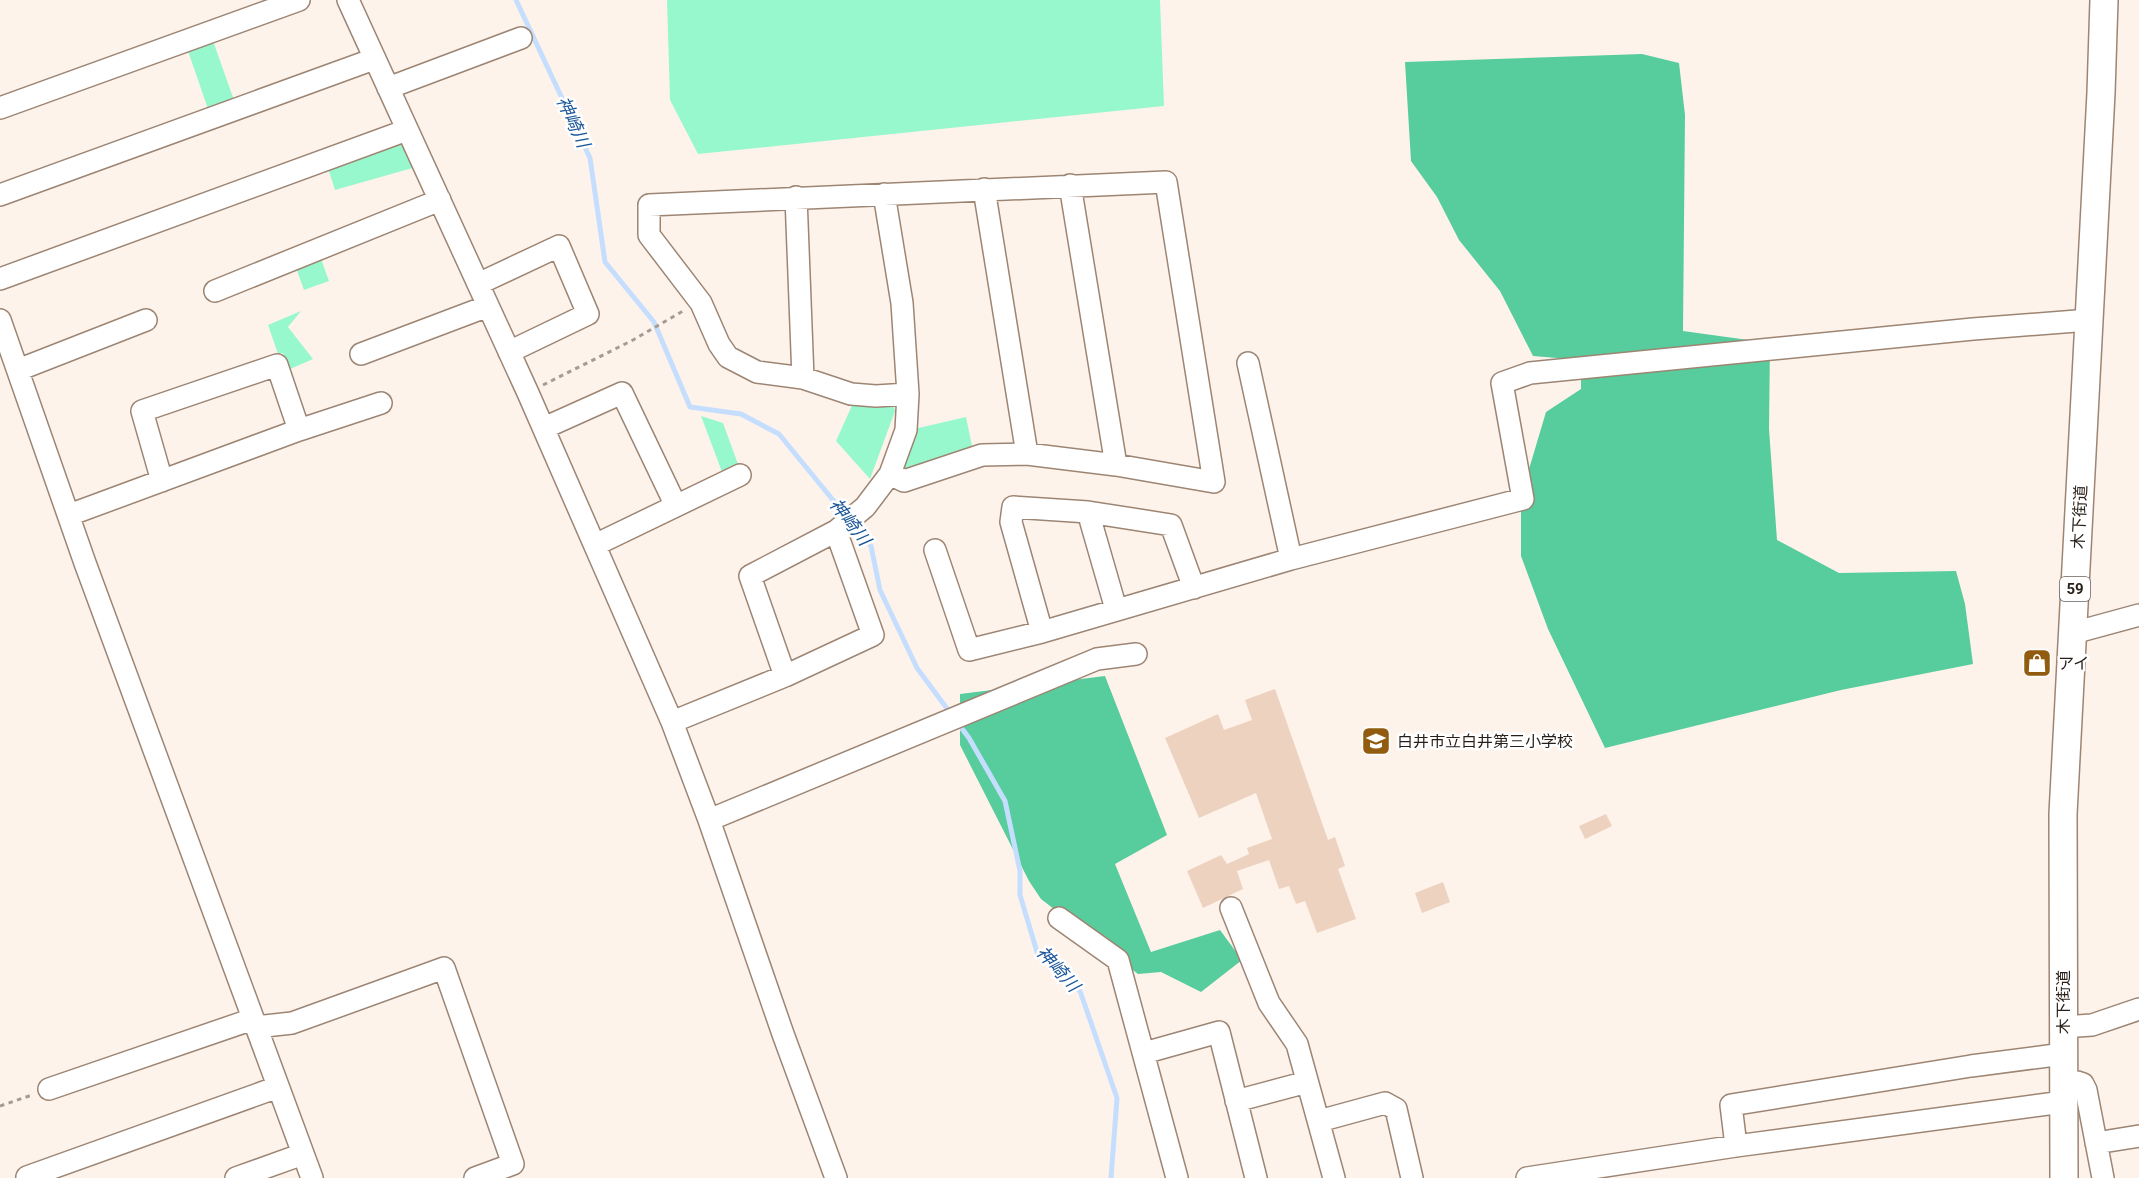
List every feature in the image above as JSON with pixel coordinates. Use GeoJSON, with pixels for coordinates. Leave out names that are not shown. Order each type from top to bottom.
{"type":"FeatureCollection","features":[{"type":"Feature","properties":{"kind":"main road","name":"木下街道"},"geometry":{"type":"LineString","coordinates":[[2064,1178],[2063,814],[2090,320],[2104,0]]}},
{"type":"Feature","properties":{"kind":"street"},"geometry":{"type":"LineString","coordinates":[[0,108],[299,0]]}},
{"type":"Feature","properties":{"kind":"street"},"geometry":{"type":"LineString","coordinates":[[348,0],[544,428],[672,722],[836,1178]]}},
{"type":"Feature","properties":{"kind":"street"},"geometry":{"type":"LineString","coordinates":[[388,88],[521,38]]}},
{"type":"Feature","properties":{"kind":"street"},"geometry":{"type":"LineString","coordinates":[[0,195],[374,59]]}},
{"type":"Feature","properties":{"kind":"street"},"geometry":{"type":"LineString","coordinates":[[0,279],[407,130]]}},
{"type":"Feature","properties":{"kind":"street"},"geometry":{"type":"LineString","coordinates":[[890,474],[904,481],[982,455],[1027,454],[1116,465],[1214,482],[1166,182],[650,205],[650,235],[701,303],[719,344],[728,357],[757,372],[803,378],[851,394],[876,396],[908,394]]}},
{"type":"Feature","properties":{"kind":"street"},"geometry":{"type":"LineString","coordinates":[[1070,185],[1116,465]]}},
{"type":"Feature","properties":{"kind":"street"},"geometry":{"type":"LineString","coordinates":[[984,189],[1027,454]]}},
{"type":"Feature","properties":{"kind":"street"},"geometry":{"type":"LineString","coordinates":[[785,676],[750,576],[836,531],[866,507],[890,474],[906,430],[908,394],[902,303],[884,194]]}},
{"type":"Feature","properties":{"kind":"street"},"geometry":{"type":"LineString","coordinates":[[796,197],[803,378]]}},
{"type":"Feature","properties":{"kind":"street"},"geometry":{"type":"LineString","coordinates":[[215,291],[440,200]]}},
{"type":"Feature","properties":{"kind":"street"},"geometry":{"type":"LineString","coordinates":[[478,284],[559,246],[588,315],[509,352]]}},
{"type":"Feature","properties":{"kind":"street"},"geometry":{"type":"LineString","coordinates":[[361,354],[488,306]]}},
{"type":"Feature","properties":{"kind":"street"},"geometry":{"type":"LineString","coordinates":[[0,320],[312,1178]]}},
{"type":"Feature","properties":{"kind":"street"},"geometry":{"type":"LineString","coordinates":[[18,370],[146,320]]}},
{"type":"Feature","properties":{"kind":"street"},"geometry":{"type":"LineString","coordinates":[[935,550],[969,650],[1042,632],[1291,559],[1523,499],[1502,383],[1530,373],[1962,330],[2090,320]]}},
{"type":"Feature","properties":{"kind":"street"},"geometry":{"type":"LineString","coordinates":[[1248,363],[1291,559]]}},
{"type":"Feature","properties":{"kind":"street"},"geometry":{"type":"LineString","coordinates":[[162,481],[142,411],[277,365],[299,430]]}},
{"type":"Feature","properties":{"kind":"street"},"geometry":{"type":"LineString","coordinates":[[544,428],[622,393],[676,506]]}},
{"type":"Feature","properties":{"kind":"street"},"geometry":{"type":"LineString","coordinates":[[69,515],[299,430],[381,403]]}},
{"type":"Feature","properties":{"kind":"street"},"geometry":{"type":"LineString","coordinates":[[595,544],[740,475]]}},
{"type":"Feature","properties":{"kind":"street"},"geometry":{"type":"LineString","coordinates":[[1042,632],[1011,522],[1013,507],[1088,512],[1171,525],[1194,588]]}},
{"type":"Feature","properties":{"kind":"street"},"geometry":{"type":"LineString","coordinates":[[1088,512],[1116,609]]}},
{"type":"Feature","properties":{"kind":"street"},"geometry":{"type":"LineString","coordinates":[[672,722],[785,676],[873,635],[836,531]]}},
{"type":"Feature","properties":{"kind":"street"},"geometry":{"type":"LineString","coordinates":[[2073,633],[2139,615]]}},
{"type":"Feature","properties":{"kind":"street"},"geometry":{"type":"LineString","coordinates":[[709,820],[1097,659],[1136,654]]}},
{"type":"Feature","properties":{"kind":"street"},"geometry":{"type":"LineString","coordinates":[[1231,908],[1269,1003],[1297,1044],[1334,1178]]}},
{"type":"Feature","properties":{"kind":"street"},"geometry":{"type":"LineString","coordinates":[[1059,918],[1118,960],[1177,1178]]}},
{"type":"Feature","properties":{"kind":"street"},"geometry":{"type":"LineString","coordinates":[[48,1089],[255,1023],[292,1023],[451,965],[513,1164],[476,1178]]}},
{"type":"Feature","properties":{"kind":"street"},"geometry":{"type":"LineString","coordinates":[[2063,1027],[2092,1024],[2139,1009]]}},
{"type":"Feature","properties":{"kind":"street"},"geometry":{"type":"LineString","coordinates":[[1144,1053],[1219,1032],[1256,1178]]}},
{"type":"Feature","properties":{"kind":"street"},"geometry":{"type":"LineString","coordinates":[[1736,1146],[1731,1105],[1971,1066],[2063,1054]]}},
{"type":"Feature","properties":{"kind":"street"},"geometry":{"type":"LineString","coordinates":[[1236,1101],[1307,1082]]}},
{"type":"Feature","properties":{"kind":"street"},"geometry":{"type":"LineString","coordinates":[[1527,1178],[2063,1093],[2077,1082],[2083,1084],[2086,1090],[2103,1178]]}},
{"type":"Feature","properties":{"kind":"street"},"geometry":{"type":"LineString","coordinates":[[27,1178],[278,1087]]}},
{"type":"Feature","properties":{"kind":"street"},"geometry":{"type":"LineString","coordinates":[[1319,1121],[1385,1103],[1396,1109],[1412,1178]]}},
{"type":"Feature","properties":{"kind":"street"},"geometry":{"type":"LineString","coordinates":[[2096,1143],[2139,1136]]}},
{"type":"Feature","properties":{"kind":"street"},"geometry":{"type":"LineString","coordinates":[[236,1178],[303,1154]]}},
{"type":"Feature","properties":{"kind":"path"},"geometry":{"type":"LineString","coordinates":[[528,393],[701,303]]}},
{"type":"Feature","properties":{"kind":"path"},"geometry":{"type":"LineString","coordinates":[[0,1106],[48,1089]]}},
{"type":"Feature","properties":{"kind":"green space"},"geometry":{"type":"Polygon","coordinates":[[[667,0],[1160,0],[1164,106],[698,154],[670,100],[667,0]]]}},
{"type":"Feature","properties":{"kind":"green space"},"geometry":{"type":"Polygon","coordinates":[[[213,41],[234,100],[208,109],[188,51],[213,41]]]}},
{"type":"Feature","properties":{"kind":"green space"},"geometry":{"type":"Polygon","coordinates":[[[1642,54],[1679,63],[1685,115],[1683,331],[1770,343],[1769,429],[1777,540],[1839,573],[1956,571],[1965,604],[1973,664],[1841,690],[1605,748],[1548,629],[1521,556],[1521,496],[1546,412],[1581,389],[1581,360],[1533,356],[1500,291],[1459,240],[1437,197],[1411,161],[1405,62],[1642,54]]]}},
{"type":"Feature","properties":{"kind":"green space"},"geometry":{"type":"Polygon","coordinates":[[[404,141],[416,167],[335,190],[326,162],[404,141]]]}},
{"type":"Feature","properties":{"kind":"green space"},"geometry":{"type":"Polygon","coordinates":[[[320,256],[329,281],[304,290],[295,265],[320,256]]]}},
{"type":"Feature","properties":{"kind":"green space"},"geometry":{"type":"Polygon","coordinates":[[[301,311],[288,327],[313,359],[288,370],[283,353],[278,354],[268,325],[301,311]]]}},
{"type":"Feature","properties":{"kind":"green space"},"geometry":{"type":"Polygon","coordinates":[[[854,401],[892,402],[895,411],[870,479],[836,441],[854,401]]]}},
{"type":"Feature","properties":{"kind":"green space"},"geometry":{"type":"Polygon","coordinates":[[[701,416],[723,423],[738,464],[722,472],[701,416]]]}},
{"type":"Feature","properties":{"kind":"green space"},"geometry":{"type":"Polygon","coordinates":[[[966,417],[972,446],[912,470],[904,468],[902,460],[914,429],[966,417]]]}},
{"type":"Feature","properties":{"kind":"green space"},"geometry":{"type":"Polygon","coordinates":[[[1105,676],[1167,835],[1115,864],[1151,952],[1220,930],[1242,960],[1201,992],[1161,972],[1138,974],[1041,899],[1029,881],[960,745],[960,694],[1105,676]]]}},
{"type":"Feature","properties":{"kind":"building"},"geometry":{"type":"Polygon","coordinates":[[[1275,689],[1328,840],[1335,837],[1345,866],[1338,869],[1356,919],[1317,933],[1305,901],[1296,904],[1289,886],[1279,889],[1269,860],[1237,871],[1243,889],[1203,908],[1187,871],[1221,855],[1227,864],[1249,854],[1247,848],[1272,839],[1256,793],[1199,818],[1165,738],[1218,714],[1224,730],[1252,720],[1245,700],[1275,689]]]}},
{"type":"Feature","properties":{"kind":"building"},"geometry":{"type":"Polygon","coordinates":[[[1606,814],[1612,826],[1585,839],[1579,826],[1606,814]]]}},
{"type":"Feature","properties":{"kind":"building"},"geometry":{"type":"Polygon","coordinates":[[[1443,882],[1450,902],[1422,913],[1415,893],[1443,882]]]}},
{"type":"Feature","properties":{"kind":"waterway","name":"神崎川"},"geometry":{"type":"LineString","coordinates":[[516,0],[590,158],[605,262],[654,322],[690,407],[741,414],[779,434],[846,516]]}},
{"type":"Feature","properties":{"kind":"waterway","name":"神崎川"},"geometry":{"type":"LineString","coordinates":[[852,523],[871,546],[880,590],[917,668],[951,714]]}},
{"type":"Feature","properties":{"kind":"waterway","name":"神崎川"},"geometry":{"type":"LineString","coordinates":[[957,722],[969,738],[1005,801],[1020,871],[1020,895],[1037,952],[1080,991],[1117,1098],[1111,1178]]}},
{"type":"Feature","properties":{"kind":"place","name":"アイ"},"geometry":{"type":"Point","coordinates":[2037,663]}},
{"type":"Feature","properties":{"kind":"place","name":"白井市立白井第三小学校"},"geometry":{"type":"Point","coordinates":[1376,741]}}]}
